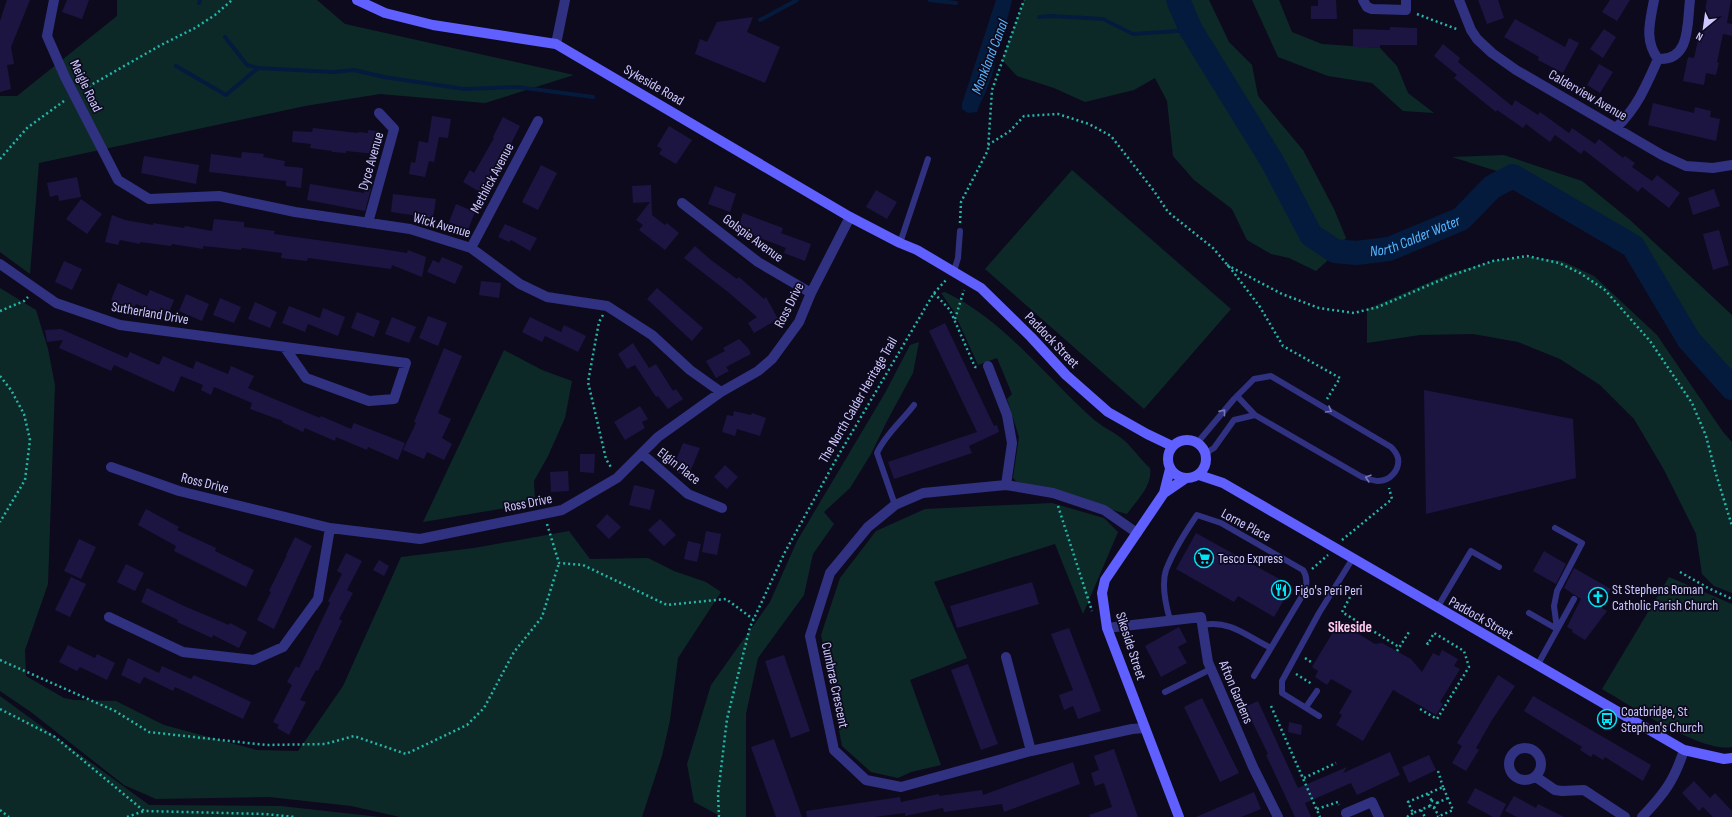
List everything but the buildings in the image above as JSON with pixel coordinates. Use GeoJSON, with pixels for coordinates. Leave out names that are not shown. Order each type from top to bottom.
{"type":"FeatureCollection","features":[{"type":"Feature","properties":{"kind":"street","name":"Meigle Road"},"geometry":{"type":"LineString","coordinates":[[54,0],[47,36],[74,95],[118,180]]}},
{"type":"Feature","properties":{"kind":"street","name":"Sykeside Road"},"geometry":{"type":"LineString","coordinates":[[357,0],[385,13],[433,25],[556,44],[850,217],[938,262]]}},
{"type":"Feature","properties":{"kind":"street"},"geometry":{"type":"LineString","coordinates":[[556,44],[564,0]]}},
{"type":"Feature","properties":{"kind":"street"},"geometry":{"type":"LineString","coordinates":[[1362,0],[1367,7],[1372,9],[1406,5]]}},
{"type":"Feature","properties":{"kind":"street","name":"Calderview Avenue"},"geometry":{"type":"LineString","coordinates":[[1459,0],[1471,30],[1477,39],[1492,53],[1516,70],[1617,127],[1662,155],[1686,166],[1713,168],[1732,166]]}},
{"type":"Feature","properties":{"kind":"street"},"geometry":{"type":"LineString","coordinates":[[1654,0],[1649,29],[1651,49],[1658,59]]}},
{"type":"Feature","properties":{"kind":"street"},"geometry":{"type":"LineString","coordinates":[[1658,59],[1665,59],[1676,55],[1685,43],[1690,0]]}},
{"type":"Feature","properties":{"kind":"street"},"geometry":{"type":"LineString","coordinates":[[1617,127],[1625,119],[1644,92],[1658,59]]}},
{"type":"Feature","properties":{"kind":"street","name":"Dyce Avenue"},"geometry":{"type":"LineString","coordinates":[[368,223],[394,129],[379,113]]}},
{"type":"Feature","properties":{"kind":"street","name":"Methlick Avenue"},"geometry":{"type":"LineString","coordinates":[[471,248],[538,122]]}},
{"type":"Feature","properties":{"kind":"street","name":"Wick Avenue"},"geometry":{"type":"LineString","coordinates":[[118,180],[149,200],[219,196],[295,212],[410,229],[471,248],[520,284],[547,297],[607,306],[652,335],[690,370],[721,392]]}},
{"type":"Feature","properties":{"kind":"street","name":"Golspie Avenue"},"geometry":{"type":"LineString","coordinates":[[682,202],[758,262],[811,293]]}},
{"type":"Feature","properties":{"kind":"street","name":"Ross Drive"},"geometry":{"type":"LineString","coordinates":[[111,468],[179,491],[330,528],[420,539],[562,510],[617,478],[658,437],[721,392],[758,371],[772,359],[799,322],[811,293],[850,217]]}},
{"type":"Feature","properties":{"kind":"street","name":"Paddock Street"},"geometry":{"type":"LineString","coordinates":[[938,262],[981,288],[1031,337],[1066,375],[1108,412],[1172,446]]}},
{"type":"Feature","properties":{"kind":"street","name":"Sutherland Drive"},"geometry":{"type":"LineString","coordinates":[[0,264],[56,303],[120,325],[406,363],[394,399],[369,401],[306,378],[286,348]]}},
{"type":"Feature","properties":{"kind":"street"},"geometry":{"type":"LineString","coordinates":[[988,366],[1007,415],[1012,443],[1006,485]]}},
{"type":"Feature","properties":{"kind":"street","name":"Paddock Street"},"geometry":{"type":"LineString","coordinates":[[1147,434],[1168,455]]}},
{"type":"Feature","properties":{"kind":"street"},"geometry":{"type":"LineString","coordinates":[[1188,439],[1198,442],[1206,458],[1203,470],[1199,475],[1186,478],[1179,476],[1170,469],[1168,455],[1172,446],[1181,440],[1188,439]]}},
{"type":"Feature","properties":{"kind":"street","name":"Elgin Place"},"geometry":{"type":"LineString","coordinates":[[642,454],[688,494],[722,508]]}},
{"type":"Feature","properties":{"kind":"street","name":"Paddock Street"},"geometry":{"type":"LineString","coordinates":[[1206,458],[1223,483]]}},
{"type":"Feature","properties":{"kind":"street","name":"Sikeside Street"},"geometry":{"type":"LineString","coordinates":[[1170,469],[1164,493],[1105,580],[1102,593],[1107,628],[1179,817]]}},
{"type":"Feature","properties":{"kind":"street","name":"Paddock Street"},"geometry":{"type":"LineString","coordinates":[[1199,475],[1223,483],[1684,750],[1724,759],[1732,758]]}},
{"type":"Feature","properties":{"kind":"street","name":"Sikeside Street"},"geometry":{"type":"LineString","coordinates":[[1164,493],[1186,478]]}},
{"type":"Feature","properties":{"kind":"street","name":"Cumbrae Crescent"},"geometry":{"type":"LineString","coordinates":[[1137,533],[1104,510],[1054,492],[1006,485],[923,493],[895,504],[868,527],[830,573],[810,636],[834,750],[866,780],[901,787],[1031,751],[1132,729],[1145,728]]}},
{"type":"Feature","properties":{"kind":"street"},"geometry":{"type":"LineString","coordinates":[[109,617],[183,652],[254,660],[283,646],[318,599],[330,528]]}},
{"type":"Feature","properties":{"kind":"street"},"geometry":{"type":"LineString","coordinates":[[1107,628],[1201,617],[1203,625]]}},
{"type":"Feature","properties":{"kind":"street","name":"Afton Gardens"},"geometry":{"type":"LineString","coordinates":[[1203,625],[1208,662],[1253,767],[1278,817]]}},
{"type":"Feature","properties":{"kind":"street"},"geometry":{"type":"LineString","coordinates":[[1006,657],[1031,751]]}},
{"type":"Feature","properties":{"kind":"street"},"geometry":{"type":"LineString","coordinates":[[1643,817],[1664,794],[1678,768],[1684,750]]}},
{"type":"Feature","properties":{"kind":"street"},"geometry":{"type":"LineString","coordinates":[[1536,777],[1555,790],[1584,790],[1624,817]]}},
{"type":"Feature","properties":{"kind":"street"},"geometry":{"type":"LineString","coordinates":[[1343,811],[1372,802],[1379,817]]}},
{"type":"Feature","properties":{"kind":"lane"},"geometry":{"type":"LineString","coordinates":[[900,243],[928,159]]}},
{"type":"Feature","properties":{"kind":"lane"},"geometry":{"type":"LineString","coordinates":[[954,272],[958,258],[960,231]]}},
{"type":"Feature","properties":{"kind":"lane"},"geometry":{"type":"LineString","coordinates":[[1198,442],[1237,396],[1254,379],[1271,376],[1391,447],[1398,456],[1398,466],[1394,473],[1386,480],[1377,481],[1362,477],[1255,415],[1237,396]]}},
{"type":"Feature","properties":{"kind":"lane"},"geometry":{"type":"LineString","coordinates":[[895,504],[877,453],[883,441],[914,405]]}},
{"type":"Feature","properties":{"kind":"lane"},"geometry":{"type":"LineString","coordinates":[[1206,458],[1234,420],[1255,415]]}},
{"type":"Feature","properties":{"kind":"lane","name":"Lorne Place"},"geometry":{"type":"LineString","coordinates":[[1170,620],[1164,590],[1166,571],[1187,530],[1197,515],[1221,523],[1303,570],[1305,574]]}},
{"type":"Feature","properties":{"kind":"lane"},"geometry":{"type":"LineString","coordinates":[[1555,528],[1582,543],[1557,591],[1554,606],[1558,629]]}},
{"type":"Feature","properties":{"kind":"lane"},"geometry":{"type":"LineString","coordinates":[[1437,608],[1471,551],[1499,567]]}},
{"type":"Feature","properties":{"kind":"lane"},"geometry":{"type":"LineString","coordinates":[[1318,716],[1282,693],[1282,681],[1319,613],[1353,558]]}},
{"type":"Feature","properties":{"kind":"lane"},"geometry":{"type":"LineString","coordinates":[[1254,676],[1305,591],[1307,585],[1305,574]]}},
{"type":"Feature","properties":{"kind":"lane"},"geometry":{"type":"LineString","coordinates":[[1537,666],[1574,599]]}},
{"type":"Feature","properties":{"kind":"lane"},"geometry":{"type":"LineString","coordinates":[[1529,613],[1558,629]]}},
{"type":"Feature","properties":{"kind":"lane"},"geometry":{"type":"LineString","coordinates":[[1203,625],[1213,623],[1234,627],[1270,648]]}},
{"type":"Feature","properties":{"kind":"lane"},"geometry":{"type":"LineString","coordinates":[[1165,692],[1211,669]]}},
{"type":"Feature","properties":{"kind":"lane"},"geometry":{"type":"LineString","coordinates":[[1306,707],[1317,691]]}},
{"type":"Feature","properties":{"kind":"path"},"geometry":{"type":"LineString","coordinates":[[0,159],[27,128],[54,107],[161,45],[195,28],[216,15],[232,0]]}},
{"type":"Feature","properties":{"kind":"path"},"geometry":{"type":"LineString","coordinates":[[960,231],[961,202],[988,150],[992,90],[1024,0]]}},
{"type":"Feature","properties":{"kind":"path"},"geometry":{"type":"LineString","coordinates":[[1406,5],[1453,26],[1477,39]]}},
{"type":"Feature","properties":{"kind":"path"},"geometry":{"type":"LineString","coordinates":[[988,145],[1010,131],[1024,116],[1058,114],[1089,124],[1111,136],[1154,191],[1168,212],[1213,248],[1227,265],[1260,307],[1283,346],[1340,378],[1322,406]]}},
{"type":"Feature","properties":{"kind":"path"},"geometry":{"type":"LineString","coordinates":[[1227,265],[1282,294],[1319,308],[1354,313],[1378,307],[1450,276],[1493,261],[1527,256],[1560,263],[1580,273],[1605,290],[1650,341],[1692,403],[1706,436],[1732,526]]}},
{"type":"Feature","properties":{"kind":"path","name":"The North Calder Heritage Trail"},"geometry":{"type":"LineString","coordinates":[[718,817],[718,794],[727,719],[753,619],[785,552],[838,456],[934,293],[954,272]]}},
{"type":"Feature","properties":{"kind":"path"},"geometry":{"type":"LineString","coordinates":[[955,320],[967,280]]}},
{"type":"Feature","properties":{"kind":"path"},"geometry":{"type":"LineString","coordinates":[[0,311],[24,301],[36,290]]}},
{"type":"Feature","properties":{"kind":"path"},"geometry":{"type":"LineString","coordinates":[[934,293],[950,310],[975,367],[988,366]]}},
{"type":"Feature","properties":{"kind":"path"},"geometry":{"type":"LineString","coordinates":[[607,306],[599,322],[588,382],[606,459],[617,478]]}},
{"type":"Feature","properties":{"kind":"path"},"geometry":{"type":"LineString","coordinates":[[0,376],[11,390],[24,414],[30,440],[25,480],[0,522]]}},
{"type":"Feature","properties":{"kind":"path"},"geometry":{"type":"LineString","coordinates":[[1305,574],[1327,558],[1333,547],[1392,499],[1386,480]]}},
{"type":"Feature","properties":{"kind":"path"},"geometry":{"type":"LineString","coordinates":[[0,660],[115,711],[149,732],[266,745],[326,744],[354,736],[406,754],[467,725],[484,708],[514,652],[542,617],[559,562],[544,514]]}},
{"type":"Feature","properties":{"kind":"path"},"geometry":{"type":"LineString","coordinates":[[559,562],[583,565],[667,604],[726,599],[753,619]]}},
{"type":"Feature","properties":{"kind":"path"},"geometry":{"type":"LineString","coordinates":[[1680,572],[1708,588],[1732,599]]}},
{"type":"Feature","properties":{"kind":"path"},"geometry":{"type":"LineString","coordinates":[[1350,597],[1342,612],[1399,647]]}},
{"type":"Feature","properties":{"kind":"path"},"geometry":{"type":"LineString","coordinates":[[1397,651],[1409,632]]}},
{"type":"Feature","properties":{"kind":"path"},"geometry":{"type":"LineString","coordinates":[[1420,709],[1437,719],[1469,667],[1464,651],[1434,633],[1428,644],[1426,642]]}},
{"type":"Feature","properties":{"kind":"path"},"geometry":{"type":"LineString","coordinates":[[1288,669],[1318,688],[1317,691]]}},
{"type":"Feature","properties":{"kind":"path"},"geometry":{"type":"LineString","coordinates":[[1271,706],[1320,817]]}},
{"type":"Feature","properties":{"kind":"path"},"geometry":{"type":"LineString","coordinates":[[0,709],[55,736],[144,811]]}},
{"type":"Feature","properties":{"kind":"path"},"geometry":{"type":"LineString","coordinates":[[1304,778],[1336,763]]}},
{"type":"Feature","properties":{"kind":"path"},"geometry":{"type":"LineString","coordinates":[[1430,806],[1434,808],[1438,817],[1453,810],[1438,771]]}},
{"type":"Feature","properties":{"kind":"path"},"geometry":{"type":"LineString","coordinates":[[1413,813],[1408,802],[1443,787]]}},
{"type":"Feature","properties":{"kind":"path"},"geometry":{"type":"LineString","coordinates":[[1428,794],[1432,801],[1437,803]]}},
{"type":"Feature","properties":{"kind":"path"},"geometry":{"type":"LineString","coordinates":[[1434,808],[1437,803],[1448,798]]}},
{"type":"Feature","properties":{"kind":"path"},"geometry":{"type":"LineString","coordinates":[[1407,817],[1430,806],[1432,801]]}},
{"type":"Feature","properties":{"kind":"path"},"geometry":{"type":"LineString","coordinates":[[1317,809],[1338,802],[1343,811]]}},
{"type":"Feature","properties":{"kind":"path"},"geometry":{"type":"LineString","coordinates":[[0,810],[9,817]]}},
{"type":"Feature","properties":{"kind":"path"},"geometry":{"type":"LineString","coordinates":[[1421,810],[1425,817]]}},
{"type":"Feature","properties":{"kind":"path"},"geometry":{"type":"LineString","coordinates":[[127,817],[144,811],[265,814],[295,817]]}},
{"type":"Feature","properties":{"kind":"green space"},"geometry":{"type":"Polygon","coordinates":[[[117,0],[317,0],[345,24],[574,75],[485,103],[380,94],[305,106],[39,163],[30,274],[0,252],[0,96],[17,96],[117,16],[117,0]]]}},
{"type":"Feature","properties":{"kind":"green space"},"geometry":{"type":"Polygon","coordinates":[[[1024,0],[1209,0],[1229,42],[1252,65],[1258,96],[1303,150],[1334,209],[1346,238],[1326,262],[1316,271],[1289,258],[1271,254],[1247,240],[1232,209],[1194,180],[1173,156],[1167,101],[1155,78],[1134,90],[1085,102],[1054,88],[1017,76],[1002,60],[1024,0]]]}},
{"type":"Feature","properties":{"kind":"green space"},"geometry":{"type":"Polygon","coordinates":[[[1252,0],[1279,0],[1292,32],[1322,44],[1380,48],[1397,66],[1408,93],[1434,113],[1403,111],[1372,83],[1328,76],[1278,57],[1252,0]]]}},
{"type":"Feature","properties":{"kind":"green space"},"geometry":{"type":"Polygon","coordinates":[[[1504,155],[1582,181],[1630,220],[1732,315],[1732,379],[1703,350],[1651,261],[1581,210],[1535,183],[1452,157],[1504,155]]]}},
{"type":"Feature","properties":{"kind":"green space"},"geometry":{"type":"Polygon","coordinates":[[[1072,170],[1231,309],[1144,409],[985,269],[1072,170]]]}},
{"type":"Feature","properties":{"kind":"green space"},"geometry":{"type":"Polygon","coordinates":[[[1530,257],[1562,261],[1594,276],[1657,335],[1723,432],[1732,442],[1732,593],[1714,586],[1702,574],[1696,534],[1663,468],[1634,419],[1600,385],[1560,359],[1518,342],[1473,334],[1420,335],[1367,343],[1367,309],[1451,273],[1497,260],[1530,257]]]}},
{"type":"Feature","properties":{"kind":"green space"},"geometry":{"type":"Polygon","coordinates":[[[0,288],[36,310],[48,349],[55,385],[48,584],[25,650],[26,676],[64,698],[74,700],[116,701],[164,725],[257,750],[298,751],[343,686],[401,557],[474,548],[569,531],[590,559],[648,558],[674,571],[706,582],[721,592],[678,658],[670,720],[662,756],[642,817],[400,817],[351,806],[269,797],[156,799],[124,785],[31,712],[0,691],[0,288]]]}},
{"type":"Feature","properties":{"kind":"green space"},"geometry":{"type":"Polygon","coordinates":[[[945,292],[986,317],[1005,333],[1092,418],[1123,439],[1150,468],[1147,486],[1127,514],[1019,484],[1013,478],[1019,437],[1007,399],[1012,394],[997,358],[978,365],[953,310],[941,293],[945,292]]]}},
{"type":"Feature","properties":{"kind":"green space"},"geometry":{"type":"Polygon","coordinates":[[[919,342],[913,373],[871,454],[850,488],[824,512],[834,524],[813,554],[804,595],[758,658],[746,714],[746,817],[722,817],[694,802],[687,764],[711,685],[770,602],[797,541],[885,393],[910,345],[919,342]]]}},
{"type":"Feature","properties":{"kind":"green space"},"geometry":{"type":"Polygon","coordinates":[[[504,350],[542,370],[572,381],[565,418],[548,456],[534,481],[535,503],[423,522],[504,350]]]}},
{"type":"Feature","properties":{"kind":"green space"},"geometry":{"type":"Polygon","coordinates":[[[1052,503],[1104,518],[1118,532],[1083,614],[1055,544],[934,582],[967,658],[910,680],[941,765],[911,772],[898,778],[871,772],[842,746],[821,635],[840,578],[876,531],[925,509],[1052,503]]]}},
{"type":"Feature","properties":{"kind":"green space"},"geometry":{"type":"Polygon","coordinates":[[[1669,577],[1732,604],[1732,747],[1719,747],[1685,736],[1647,716],[1602,689],[1669,577]]]}},
{"type":"Feature","properties":{"kind":"green space"},"geometry":{"type":"Polygon","coordinates":[[[0,696],[149,805],[281,806],[380,817],[0,817],[0,696]]]}},
{"type":"Feature","properties":{"kind":"water","name":"Monkland Canal"},"geometry":{"type":"Polygon","coordinates":[[[996,0],[1012,0],[1005,26],[996,39],[995,63],[987,89],[977,112],[968,113],[962,109],[962,104],[996,0]]]}},
{"type":"Feature","properties":{"kind":"waterway"},"geometry":{"type":"LineString","coordinates":[[760,20],[797,0]]}},
{"type":"Feature","properties":{"kind":"waterway"},"geometry":{"type":"LineString","coordinates":[[930,0],[956,3]]}},
{"type":"Feature","properties":{"kind":"waterway","name":"North Calder Water"},"geometry":{"type":"LineString","coordinates":[[1178,0],[1191,30],[1272,161],[1311,235],[1335,251],[1356,253],[1389,249],[1461,219],[1492,187],[1513,176],[1633,246],[1689,340],[1732,388]]}},
{"type":"Feature","properties":{"kind":"waterway"},"geometry":{"type":"LineString","coordinates":[[1039,17],[1052,16],[1103,19],[1133,34],[1191,30]]}},
{"type":"Feature","properties":{"kind":"waterway"},"geometry":{"type":"LineString","coordinates":[[225,37],[247,65],[258,68]]}},
{"type":"Feature","properties":{"kind":"waterway"},"geometry":{"type":"LineString","coordinates":[[176,66],[226,95],[258,68],[333,72],[354,70],[384,77],[464,89],[518,87],[593,97]]}},
{"type":"Feature","properties":{"kind":"place","name":"Tesco Express"},"geometry":{"type":"Point","coordinates":[1204,558]}},
{"type":"Feature","properties":{"kind":"place","name":"Figo's Peri Peri"},"geometry":{"type":"Point","coordinates":[1281,590]}},
{"type":"Feature","properties":{"kind":"place","name":"St Stephens Roman Catholic Parish Church"},"geometry":{"type":"Point","coordinates":[1598,597]}},
{"type":"Feature","properties":{"kind":"place","name":"Coatbridge, St Stephen's Church"},"geometry":{"type":"Point","coordinates":[1607,719]}},
{"type":"Feature","properties":{"kind":"district","name":"Sikeside"},"geometry":{"type":"Point","coordinates":[1350,627]}}]}
